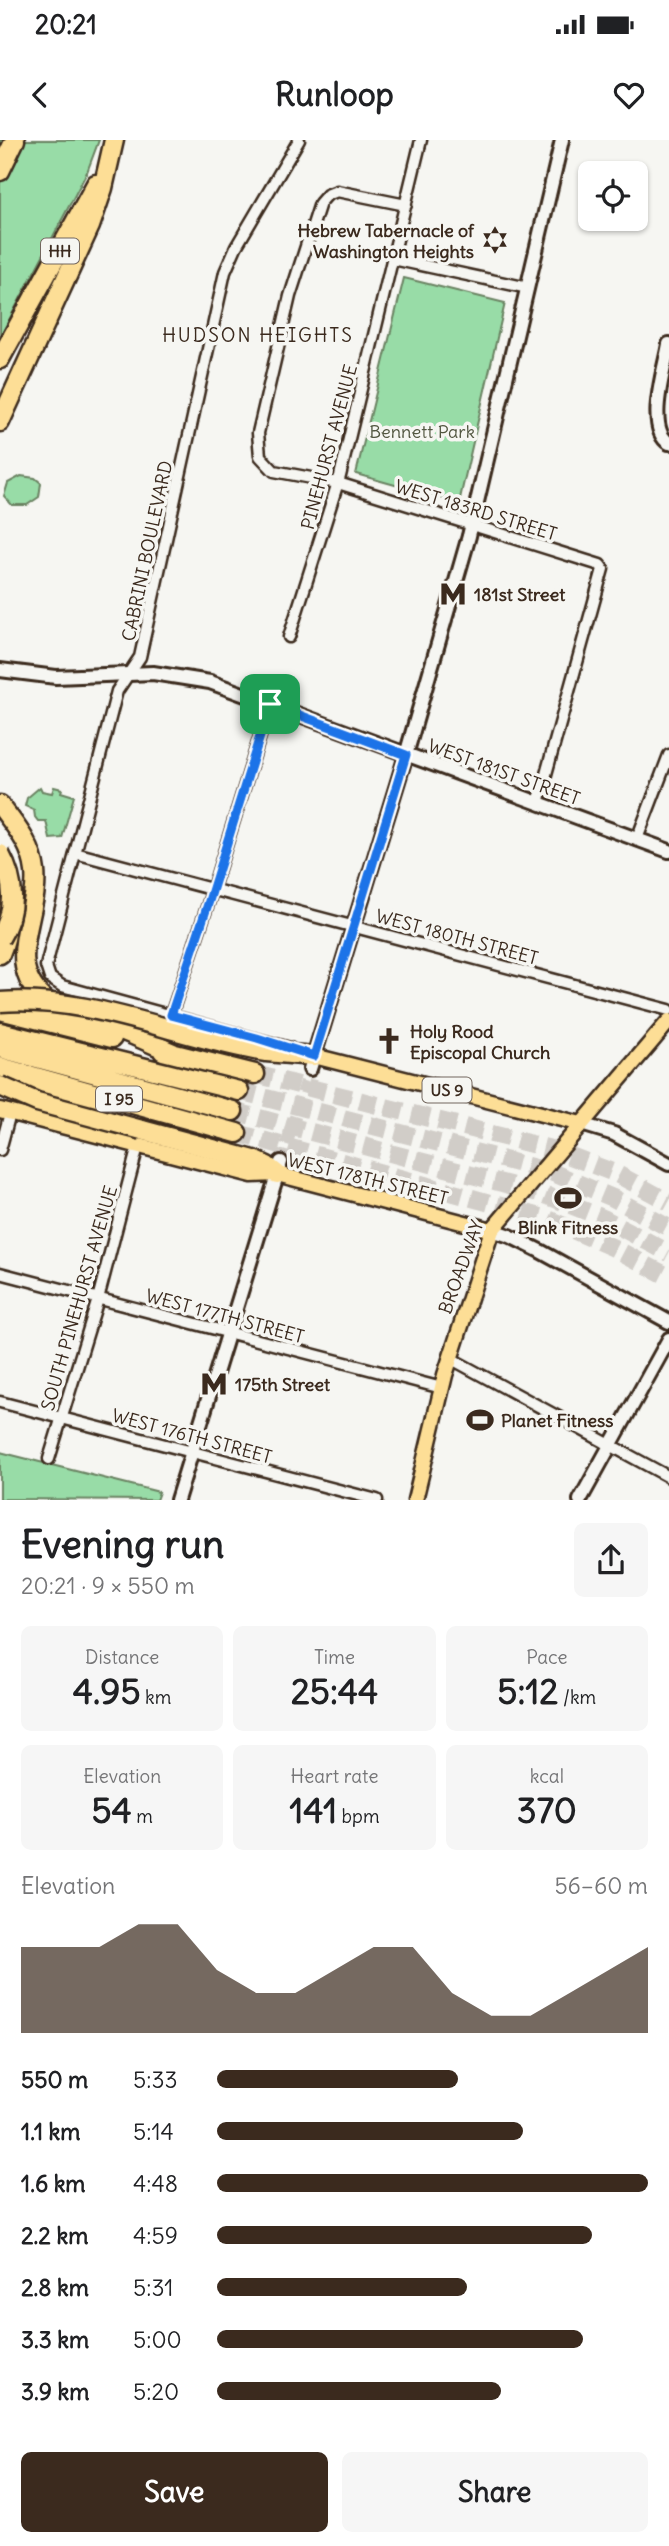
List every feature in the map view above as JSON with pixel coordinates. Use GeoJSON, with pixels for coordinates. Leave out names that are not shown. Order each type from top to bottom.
{"type":"FeatureCollection","features":[{"type":"Feature","properties":{"kind":"highway"},"geometry":{"type":"LineString","coordinates":[[0,171],[15,140]]}},
{"type":"Feature","properties":{"kind":"highway"},"geometry":{"type":"LineString","coordinates":[[0,422],[90,226],[103,188],[114,140]]}},
{"type":"Feature","properties":{"kind":"highway","name":"HH"},"geometry":{"type":"LineString","coordinates":[[0,359],[91,194],[114,140]]}},
{"type":"Feature","properties":{"kind":"highway"},"geometry":{"type":"LineString","coordinates":[[0,805],[6,818],[25,840],[34,865],[35,895],[24,953],[27,972],[35,988],[46,1000],[59,1008],[173,1053]]}},
{"type":"Feature","properties":{"kind":"highway"},"geometry":{"type":"LineString","coordinates":[[0,854],[9,874],[13,896],[10,916],[0,938]]}},
{"type":"Feature","properties":{"kind":"highway"},"geometry":{"type":"LineString","coordinates":[[0,889],[7,919],[0,954]]}},
{"type":"Feature","properties":{"kind":"highway","name":"US 9"},"geometry":{"type":"LineString","coordinates":[[0,1002],[37,1002],[82,1008],[312,1062]]}},
{"type":"Feature","properties":{"kind":"highway"},"geometry":{"type":"LineString","coordinates":[[0,1010],[255,1074]]}},
{"type":"Feature","properties":{"kind":"highway","name":"I 95"},"geometry":{"type":"LineString","coordinates":[[0,1032],[239,1091]]}},
{"type":"Feature","properties":{"kind":"highway","name":"I 95"},"geometry":{"type":"LineString","coordinates":[[0,1048],[233,1111]]}},
{"type":"Feature","properties":{"kind":"highway","name":"I 95"},"geometry":{"type":"LineString","coordinates":[[0,1067],[237,1133],[75,1099],[0,1087]]}},
{"type":"Feature","properties":{"kind":"highway"},"geometry":{"type":"LineString","coordinates":[[0,1087],[58,1108],[279,1168]]}},
{"type":"Feature","properties":{"kind":"main road"},"geometry":{"type":"LineString","coordinates":[[312,1062],[406,755],[472,525],[562,140]]}},
{"type":"Feature","properties":{"kind":"main road"},"geometry":{"type":"LineString","coordinates":[[669,344],[657,411],[658,430],[669,443]]}},
{"type":"Feature","properties":{"kind":"main road","name":"WEST 181ST STREET"},"geometry":{"type":"LineString","coordinates":[[0,670],[56,677],[128,673],[189,677],[221,686],[669,851]]}},
{"type":"Feature","properties":{"kind":"main road","name":"BROADWAY"},"geometry":{"type":"LineString","coordinates":[[415,1500],[450,1358],[492,1230],[669,1021]]}},
{"type":"Feature","properties":{"kind":"main road","name":"US 9"},"geometry":{"type":"LineString","coordinates":[[312,1062],[581,1124]]}},
{"type":"Feature","properties":{"kind":"main road","name":"WEST 178TH STREET"},"geometry":{"type":"LineString","coordinates":[[5,1112],[253,1175],[279,1168],[492,1230],[521,1241],[669,1322]]}},
{"type":"Feature","properties":{"kind":"main road"},"geometry":{"type":"LineString","coordinates":[[581,1124],[614,1134],[669,1164]]}},
{"type":"Feature","properties":{"kind":"main road"},"geometry":{"type":"LineString","coordinates":[[177,1500],[279,1168]]}},
{"type":"Feature","properties":{"kind":"main road"},"geometry":{"type":"LineString","coordinates":[[580,1500],[669,1339]]}},
{"type":"Feature","properties":{"kind":"street","name":"CABRINI BOULEVARD"},"geometry":{"type":"LineString","coordinates":[[171,1015],[55,983],[48,976],[47,960],[117,691],[140,657],[225,272],[236,247],[299,140]]}},
{"type":"Feature","properties":{"kind":"street","name":"PINEHURST AVENUE"},"geometry":{"type":"LineString","coordinates":[[289,637],[338,484],[421,140]]}},
{"type":"Feature","properties":{"kind":"street","name":"WEST 183RD STREET"},"geometry":{"type":"LineString","coordinates":[[406,205],[344,191],[327,195],[320,203],[290,296],[258,433],[257,449],[263,462],[274,471],[338,484],[600,565],[603,569],[538,803]]}},
{"type":"Feature","properties":{"kind":"street"},"geometry":{"type":"LineString","coordinates":[[393,259],[528,288]]}},
{"type":"Feature","properties":{"kind":"street"},"geometry":{"type":"LineString","coordinates":[[270,704],[171,1015],[257,1038],[312,1062]]}},
{"type":"Feature","properties":{"kind":"street"},"geometry":{"type":"LineString","coordinates":[[637,839],[669,755]]}},
{"type":"Feature","properties":{"kind":"street","name":"WEST 180TH STREET"},"geometry":{"type":"LineString","coordinates":[[75,853],[669,1010]]}},
{"type":"Feature","properties":{"kind":"street"},"geometry":{"type":"LineString","coordinates":[[0,1150],[5,1112]]}},
{"type":"Feature","properties":{"kind":"street","name":"SOUTH PINEHURST AVENUE"},"geometry":{"type":"LineString","coordinates":[[49,1459],[98,1298],[138,1146]]}},
{"type":"Feature","properties":{"kind":"street","name":"WEST 177TH STREET"},"geometry":{"type":"LineString","coordinates":[[0,1273],[442,1388]]}},
{"type":"Feature","properties":{"kind":"street"},"geometry":{"type":"LineString","coordinates":[[450,1358],[669,1478]]}},
{"type":"Feature","properties":{"kind":"street","name":"WEST 176TH STREET"},"geometry":{"type":"LineString","coordinates":[[0,1402],[377,1500]]}},
{"type":"Feature","properties":{"kind":"green space"},"geometry":{"type":"Polygon","coordinates":[[[0,140],[99,140],[87,172],[0,337],[0,140]]]}},
{"type":"Feature","properties":{"kind":"green space","name":"Bennett Park"},"geometry":{"type":"Polygon","coordinates":[[[404,278],[505,303],[459,503],[356,474],[404,278]]]}},
{"type":"Feature","properties":{"kind":"green space"},"geometry":{"type":"Polygon","coordinates":[[[21,476],[35,478],[41,483],[39,497],[27,505],[12,505],[4,496],[8,483],[21,476]]]}},
{"type":"Feature","properties":{"kind":"green space"},"geometry":{"type":"Polygon","coordinates":[[[40,787],[42,791],[52,793],[54,787],[62,789],[61,792],[74,796],[62,838],[50,839],[46,821],[38,821],[34,810],[25,806],[27,798],[40,787]]]}},
{"type":"Feature","properties":{"kind":"green space"},"geometry":{"type":"Polygon","coordinates":[[[0,1452],[159,1492],[156,1500],[0,1499],[0,1452]]]}},
{"type":"Feature","properties":{"kind":"tunnel"},"geometry":{"type":"LineString","coordinates":[[281,1162],[310,1069]]}},
{"type":"Feature","properties":{"kind":"tunnel"},"geometry":{"type":"LineString","coordinates":[[255,1074],[555,1150],[617,1174],[669,1202]]}},
{"type":"Feature","properties":{"kind":"tunnel"},"geometry":{"type":"LineString","coordinates":[[239,1091],[551,1172],[613,1198],[669,1228]]}},
{"type":"Feature","properties":{"kind":"tunnel"},"geometry":{"type":"LineString","coordinates":[[233,1111],[543,1194],[603,1218],[669,1253]]}},
{"type":"Feature","properties":{"kind":"tunnel"},"geometry":{"type":"LineString","coordinates":[[237,1133],[548,1219],[614,1248],[669,1277]]}},
{"type":"Feature","properties":{"kind":"place","name":"Hebrew Tabernacle of Washington Heights"},"geometry":{"type":"Point","coordinates":[495,240]}},
{"type":"Feature","properties":{"kind":"place","name":"181st Street"},"geometry":{"type":"Point","coordinates":[453,594]}},
{"type":"Feature","properties":{"kind":"place","name":"Holy Rood Episcopal Church"},"geometry":{"type":"Point","coordinates":[389,1041]}},
{"type":"Feature","properties":{"kind":"place","name":"Blink Fitness"},"geometry":{"type":"Point","coordinates":[568,1198]}},
{"type":"Feature","properties":{"kind":"place","name":"175th Street"},"geometry":{"type":"Point","coordinates":[214,1384]}},
{"type":"Feature","properties":{"kind":"place","name":"Planet Fitness"},"geometry":{"type":"Point","coordinates":[480,1420]}},
{"type":"Feature","properties":{"kind":"district","name":"HUDSON HEIGHTS"},"geometry":{"type":"Point","coordinates":[258,335]}},
{"type":"Feature","properties":{"kind":"route"},"geometry":{"type":"LineString","coordinates":[[270,704],[406,755],[314,1056],[171,1015],[270,704]]}}]}
